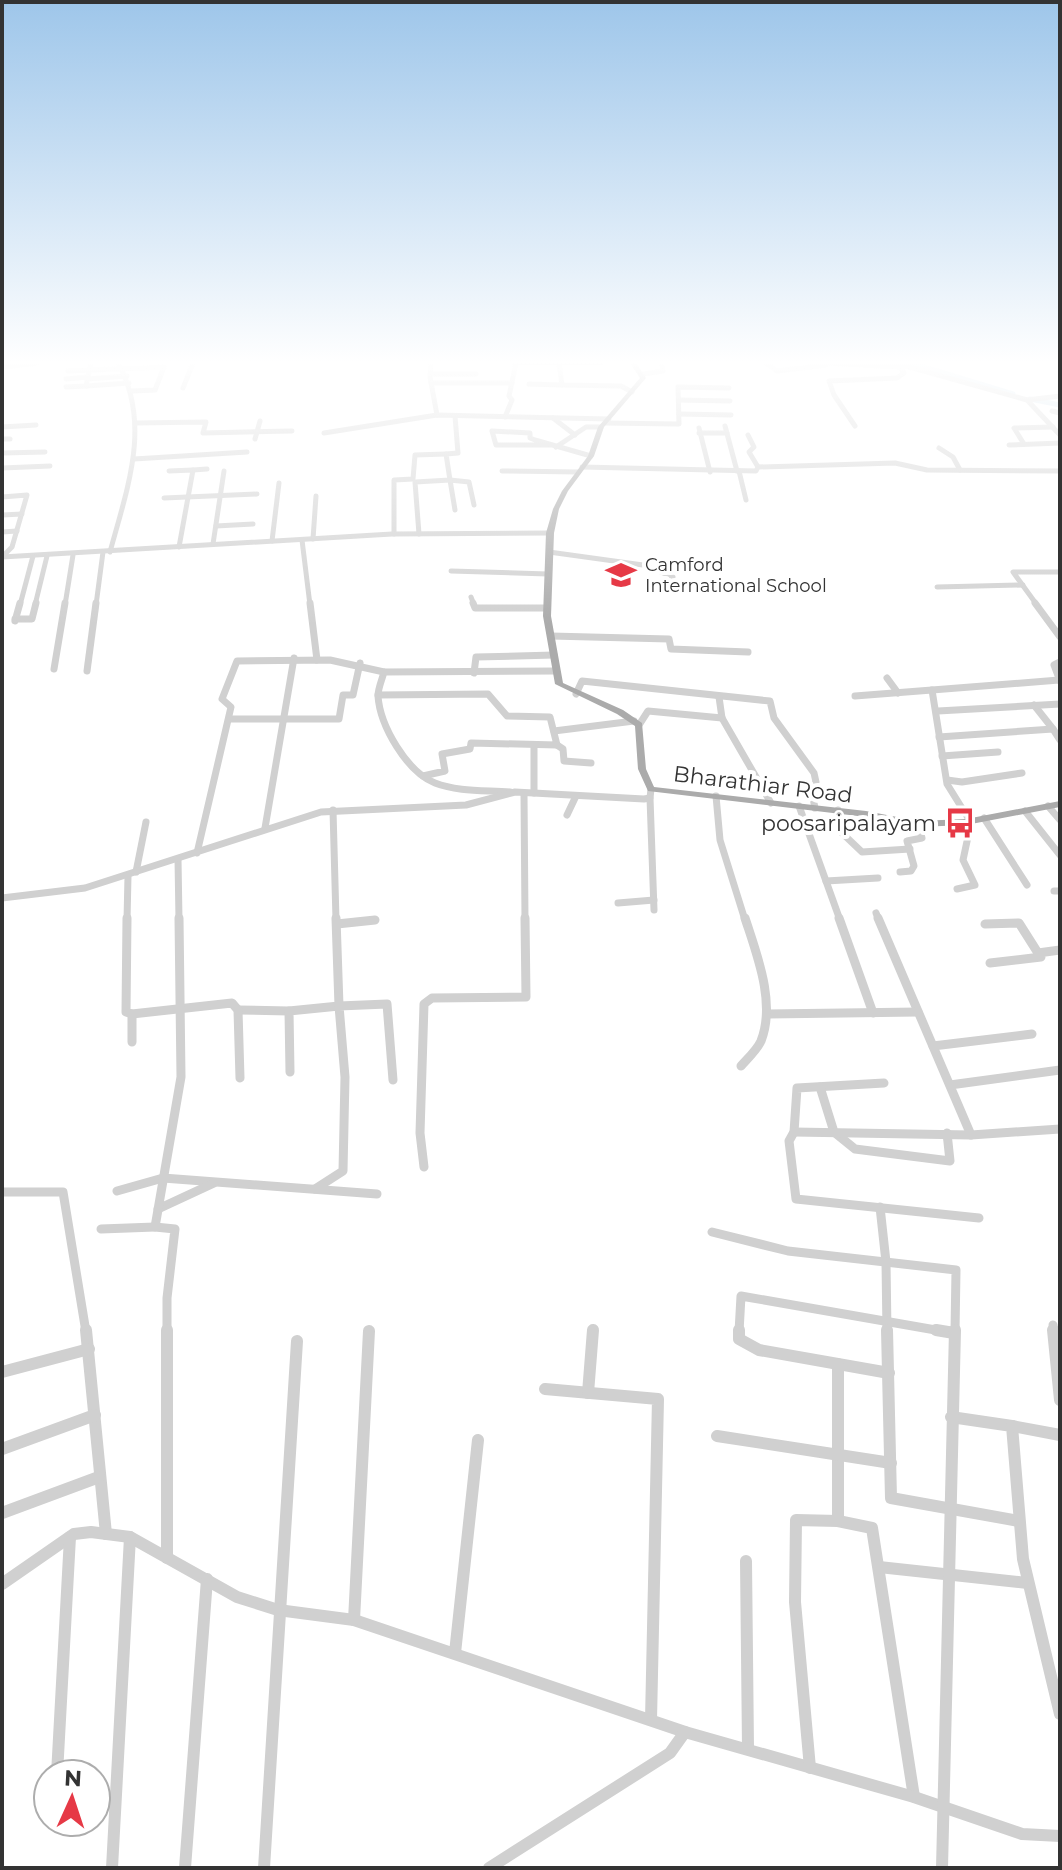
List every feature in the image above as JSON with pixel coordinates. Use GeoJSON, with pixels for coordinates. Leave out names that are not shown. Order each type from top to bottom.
{"type":"FeatureCollection","features":[{"type":"Feature","properties":{"kind":"main road"},"geometry":{"type":"LineString","coordinates":[[593,450],[565,491],[550,533],[547,608],[556,671],[559,684],[636,723],[642,769],[650,794]]}},
{"type":"Feature","properties":{"kind":"main road","name":"Bharathiar Road"},"geometry":{"type":"LineString","coordinates":[[650,794],[716,796],[838,810],[918,824],[968,822],[1060,804]]}},
{"type":"Feature","properties":{"kind":"street"},"geometry":{"type":"LineString","coordinates":[[87,671],[106,552],[134,450]]}},
{"type":"Feature","properties":{"kind":"street"},"geometry":{"type":"LineString","coordinates":[[419,534],[415,455],[458,453],[458,450]]}},
{"type":"Feature","properties":{"kind":"street"},"geometry":{"type":"LineString","coordinates":[[569,450],[591,456]]}},
{"type":"Feature","properties":{"kind":"street"},"geometry":{"type":"LineString","coordinates":[[704,450],[710,472]]}},
{"type":"Feature","properties":{"kind":"street"},"geometry":{"type":"LineString","coordinates":[[732,450],[746,500]]}},
{"type":"Feature","properties":{"kind":"street"},"geometry":{"type":"LineString","coordinates":[[751,450],[750,456],[758,467]]}},
{"type":"Feature","properties":{"kind":"street"},"geometry":{"type":"LineString","coordinates":[[943,450],[953,457],[960,470]]}},
{"type":"Feature","properties":{"kind":"street"},"geometry":{"type":"LineString","coordinates":[[2,453],[45,452]]}},
{"type":"Feature","properties":{"kind":"street"},"geometry":{"type":"LineString","coordinates":[[134,459],[247,452]]}},
{"type":"Feature","properties":{"kind":"street"},"geometry":{"type":"LineString","coordinates":[[446,454],[455,510]]}},
{"type":"Feature","properties":{"kind":"street"},"geometry":{"type":"LineString","coordinates":[[502,471],[710,472],[756,471],[758,467],[895,463],[927,470],[1060,471]]}},
{"type":"Feature","properties":{"kind":"street"},"geometry":{"type":"LineString","coordinates":[[2,468],[50,466]]}},
{"type":"Feature","properties":{"kind":"street"},"geometry":{"type":"LineString","coordinates":[[169,471],[207,469]]}},
{"type":"Feature","properties":{"kind":"street"},"geometry":{"type":"LineString","coordinates":[[179,547],[193,470]]}},
{"type":"Feature","properties":{"kind":"street"},"geometry":{"type":"LineString","coordinates":[[213,544],[224,471]]}},
{"type":"Feature","properties":{"kind":"street"},"geometry":{"type":"LineString","coordinates":[[394,534],[394,480],[469,482],[474,505]]}},
{"type":"Feature","properties":{"kind":"street"},"geometry":{"type":"LineString","coordinates":[[272,541],[279,483]]}},
{"type":"Feature","properties":{"kind":"street"},"geometry":{"type":"LineString","coordinates":[[164,498],[257,494]]}},
{"type":"Feature","properties":{"kind":"street"},"geometry":{"type":"LineString","coordinates":[[2,497],[27,495],[12,547],[2,557]]}},
{"type":"Feature","properties":{"kind":"street"},"geometry":{"type":"LineString","coordinates":[[313,539],[316,496]]}},
{"type":"Feature","properties":{"kind":"street"},"geometry":{"type":"LineString","coordinates":[[2,515],[22,514]]}},
{"type":"Feature","properties":{"kind":"street"},"geometry":{"type":"LineString","coordinates":[[216,526],[253,524]]}},
{"type":"Feature","properties":{"kind":"street"},"geometry":{"type":"LineString","coordinates":[[2,532],[17,531]]}},
{"type":"Feature","properties":{"kind":"street"},"geometry":{"type":"LineString","coordinates":[[2,557],[394,534],[550,533]]}},
{"type":"Feature","properties":{"kind":"street"},"geometry":{"type":"LineString","coordinates":[[302,540],[317,660]]}},
{"type":"Feature","properties":{"kind":"street"},"geometry":{"type":"LineString","coordinates":[[549,552],[643,565],[673,577]]}},
{"type":"Feature","properties":{"kind":"street"},"geometry":{"type":"LineString","coordinates":[[54,669],[73,555]]}},
{"type":"Feature","properties":{"kind":"street"},"geometry":{"type":"LineString","coordinates":[[33,556],[15,621],[32,619],[47,556]]}},
{"type":"Feature","properties":{"kind":"street"},"geometry":{"type":"LineString","coordinates":[[451,571],[548,574]]}},
{"type":"Feature","properties":{"kind":"street"},"geometry":{"type":"LineString","coordinates":[[1060,572],[1013,572],[1060,637]]}},
{"type":"Feature","properties":{"kind":"street"},"geometry":{"type":"LineString","coordinates":[[937,587],[1023,585]]}},
{"type":"Feature","properties":{"kind":"street"},"geometry":{"type":"LineString","coordinates":[[471,597],[475,608],[547,608]]}},
{"type":"Feature","properties":{"kind":"street"},"geometry":{"type":"LineString","coordinates":[[551,636],[669,639],[671,649],[748,652]]}},
{"type":"Feature","properties":{"kind":"street"},"geometry":{"type":"LineString","coordinates":[[474,673],[476,657],[554,655]]}},
{"type":"Feature","properties":{"kind":"street"},"geometry":{"type":"LineString","coordinates":[[265,828],[294,658]]}},
{"type":"Feature","properties":{"kind":"street"},"geometry":{"type":"LineString","coordinates":[[197,853],[231,707],[222,699],[237,661],[294,658],[360,663],[384,672],[556,671]]}},
{"type":"Feature","properties":{"kind":"street"},"geometry":{"type":"LineString","coordinates":[[855,696],[1060,681],[1054,665],[1060,662]]}},
{"type":"Feature","properties":{"kind":"street"},"geometry":{"type":"LineString","coordinates":[[229,719],[339,719],[343,695],[353,695],[360,663]]}},
{"type":"Feature","properties":{"kind":"street"},"geometry":{"type":"LineString","coordinates":[[384,672],[378,695],[392,736],[407,759],[434,783],[576,796],[650,794],[654,905],[618,903]]}},
{"type":"Feature","properties":{"kind":"street"},"geometry":{"type":"LineString","coordinates":[[488,673],[488,694],[507,716],[550,717],[557,745]]}},
{"type":"Feature","properties":{"kind":"street"},"geometry":{"type":"LineString","coordinates":[[887,678],[898,693]]}},
{"type":"Feature","properties":{"kind":"street"},"geometry":{"type":"LineString","coordinates":[[576,694],[582,681],[770,701],[774,718],[814,773],[816,782],[811,788],[815,808]]}},
{"type":"Feature","properties":{"kind":"street"},"geometry":{"type":"LineString","coordinates":[[932,690],[938,711],[947,780],[968,822],[963,860],[975,885],[957,889]]}},
{"type":"Feature","properties":{"kind":"street"},"geometry":{"type":"LineString","coordinates":[[378,695],[488,694]]}},
{"type":"Feature","properties":{"kind":"street"},"geometry":{"type":"LineString","coordinates":[[719,697],[722,718],[771,803]]}},
{"type":"Feature","properties":{"kind":"street"},"geometry":{"type":"LineString","coordinates":[[938,711],[1060,704]]}},
{"type":"Feature","properties":{"kind":"street"},"geometry":{"type":"LineString","coordinates":[[1034,705],[1060,740]]}},
{"type":"Feature","properties":{"kind":"street"},"geometry":{"type":"LineString","coordinates":[[554,731],[636,723],[648,711],[722,718]]}},
{"type":"Feature","properties":{"kind":"street"},"geometry":{"type":"LineString","coordinates":[[939,737],[1053,729]]}},
{"type":"Feature","properties":{"kind":"street"},"geometry":{"type":"LineString","coordinates":[[423,776],[445,771],[442,754],[470,749],[471,743],[557,745],[563,749],[564,761],[591,763]]}},
{"type":"Feature","properties":{"kind":"street"},"geometry":{"type":"LineString","coordinates":[[424,1167],[420,1133],[424,1004],[432,998],[526,997],[524,793],[534,746]]}},
{"type":"Feature","properties":{"kind":"street"},"geometry":{"type":"LineString","coordinates":[[942,756],[998,752]]}},
{"type":"Feature","properties":{"kind":"street"},"geometry":{"type":"LineString","coordinates":[[947,780],[962,782],[1022,773]]}},
{"type":"Feature","properties":{"kind":"street"},"geometry":{"type":"LineString","coordinates":[[2,898],[85,888],[265,828],[333,810],[466,805],[524,793]]}},
{"type":"Feature","properties":{"kind":"street"},"geometry":{"type":"LineString","coordinates":[[567,815],[576,796]]}},
{"type":"Feature","properties":{"kind":"street"},"geometry":{"type":"LineString","coordinates":[[716,796],[722,851],[758,959],[768,1014],[760,1044],[741,1066]]}},
{"type":"Feature","properties":{"kind":"street"},"geometry":{"type":"LineString","coordinates":[[799,806],[873,1013]]}},
{"type":"Feature","properties":{"kind":"street"},"geometry":{"type":"LineString","coordinates":[[1048,806],[1060,820]]}},
{"type":"Feature","properties":{"kind":"street"},"geometry":{"type":"LineString","coordinates":[[315,1189],[343,1171],[345,1077],[339,1006],[333,810]]}},
{"type":"Feature","properties":{"kind":"street"},"geometry":{"type":"LineString","coordinates":[[838,810],[841,832],[862,852],[910,849]]}},
{"type":"Feature","properties":{"kind":"street"},"geometry":{"type":"LineString","coordinates":[[1025,811],[1060,855]]}},
{"type":"Feature","properties":{"kind":"street"},"geometry":{"type":"LineString","coordinates":[[984,818],[1027,885]]}},
{"type":"Feature","properties":{"kind":"street"},"geometry":{"type":"LineString","coordinates":[[146,822],[132,874],[124,986],[126,1012],[132,1014],[227,1001],[238,1010],[289,1011],[387,1004],[393,1080]]}},
{"type":"Feature","properties":{"kind":"street"},"geometry":{"type":"LineString","coordinates":[[900,872],[913,870],[914,861],[908,840],[923,837],[918,824]]}},
{"type":"Feature","properties":{"kind":"street"},"geometry":{"type":"LineString","coordinates":[[155,1227],[181,1077],[178,859]]}},
{"type":"Feature","properties":{"kind":"street"},"geometry":{"type":"LineString","coordinates":[[826,881],[878,878]]}},
{"type":"Feature","properties":{"kind":"street"},"geometry":{"type":"LineString","coordinates":[[876,913],[971,1135]]}},
{"type":"Feature","properties":{"kind":"street"},"geometry":{"type":"LineString","coordinates":[[337,924],[375,920]]}},
{"type":"Feature","properties":{"kind":"street"},"geometry":{"type":"LineString","coordinates":[[985,924],[1019,923],[1041,957],[990,963]]}},
{"type":"Feature","properties":{"kind":"street"},"geometry":{"type":"LineString","coordinates":[[1038,953],[1060,950]]}},
{"type":"Feature","properties":{"kind":"street"},"geometry":{"type":"LineString","coordinates":[[238,1010],[240,1078]]}},
{"type":"Feature","properties":{"kind":"street"},"geometry":{"type":"LineString","coordinates":[[289,1011],[290,1072]]}},
{"type":"Feature","properties":{"kind":"street"},"geometry":{"type":"LineString","coordinates":[[768,1014],[918,1012]]}},
{"type":"Feature","properties":{"kind":"street"},"geometry":{"type":"LineString","coordinates":[[132,1014],[132,1042]]}},
{"type":"Feature","properties":{"kind":"street"},"geometry":{"type":"LineString","coordinates":[[933,1046],[1032,1034]]}},
{"type":"Feature","properties":{"kind":"street"},"geometry":{"type":"LineString","coordinates":[[950,1085],[1060,1070]]}},
{"type":"Feature","properties":{"kind":"street"},"geometry":{"type":"LineString","coordinates":[[884,1083],[797,1088],[794,1132],[789,1141],[796,1199],[979,1218]]}},
{"type":"Feature","properties":{"kind":"street"},"geometry":{"type":"LineString","coordinates":[[820,1087],[834,1132],[855,1149],[950,1161],[947,1133]]}},
{"type":"Feature","properties":{"kind":"street"},"geometry":{"type":"LineString","coordinates":[[794,1132],[971,1135],[1060,1129]]}},
{"type":"Feature","properties":{"kind":"street"},"geometry":{"type":"LineString","coordinates":[[117,1191],[163,1178],[377,1194]]}},
{"type":"Feature","properties":{"kind":"street"},"geometry":{"type":"LineString","coordinates":[[158,1209],[218,1182]]}},
{"type":"Feature","properties":{"kind":"street"},"geometry":{"type":"LineString","coordinates":[[2,1192],[63,1192],[89,1349],[106,1534]]}},
{"type":"Feature","properties":{"kind":"street"},"geometry":{"type":"LineString","coordinates":[[880,1207],[886,1262],[891,1498],[1019,1521]]}},
{"type":"Feature","properties":{"kind":"street"},"geometry":{"type":"LineString","coordinates":[[101,1229],[175,1229],[167,1298],[167,1558]]}},
{"type":"Feature","properties":{"kind":"street"},"geometry":{"type":"LineString","coordinates":[[712,1232],[788,1251],[956,1270],[942,1868]]}},
{"type":"Feature","properties":{"kind":"street"},"geometry":{"type":"LineString","coordinates":[[889,1373],[759,1350],[739,1339],[741,1296],[954,1333]]}},
{"type":"Feature","properties":{"kind":"street"},"geometry":{"type":"LineString","coordinates":[[1053,1325],[1060,1400]]}},
{"type":"Feature","properties":{"kind":"street"},"geometry":{"type":"LineString","coordinates":[[588,1393],[593,1329]]}},
{"type":"Feature","properties":{"kind":"street"},"geometry":{"type":"LineString","coordinates":[[354,1620],[369,1331]]}},
{"type":"Feature","properties":{"kind":"street"},"geometry":{"type":"LineString","coordinates":[[264,1868],[297,1341]]}},
{"type":"Feature","properties":{"kind":"street"},"geometry":{"type":"LineString","coordinates":[[2,1372],[89,1349]]}},
{"type":"Feature","properties":{"kind":"street"},"geometry":{"type":"LineString","coordinates":[[838,1364],[838,1521]]}},
{"type":"Feature","properties":{"kind":"street"},"geometry":{"type":"LineString","coordinates":[[545,1389],[658,1399],[651,1720]]}},
{"type":"Feature","properties":{"kind":"street"},"geometry":{"type":"LineString","coordinates":[[2,1449],[95,1415]]}},
{"type":"Feature","properties":{"kind":"street"},"geometry":{"type":"LineString","coordinates":[[951,1417],[1060,1435]]}},
{"type":"Feature","properties":{"kind":"street"},"geometry":{"type":"LineString","coordinates":[[1012,1426],[1019,1521],[1028,1583],[1060,1714]]}},
{"type":"Feature","properties":{"kind":"street"},"geometry":{"type":"LineString","coordinates":[[717,1436],[891,1463]]}},
{"type":"Feature","properties":{"kind":"street"},"geometry":{"type":"LineString","coordinates":[[455,1653],[478,1440]]}},
{"type":"Feature","properties":{"kind":"street"},"geometry":{"type":"LineString","coordinates":[[2,1513],[99,1477]]}},
{"type":"Feature","properties":{"kind":"street"},"geometry":{"type":"LineString","coordinates":[[810,1768],[795,1602],[796,1520],[838,1521],[872,1528],[914,1797]]}},
{"type":"Feature","properties":{"kind":"street"},"geometry":{"type":"LineString","coordinates":[[2,1584],[70,1537],[91,1532],[130,1537],[237,1597],[278,1610],[354,1620],[685,1732],[914,1797],[1022,1834],[1060,1836]]}},
{"type":"Feature","properties":{"kind":"street"},"geometry":{"type":"LineString","coordinates":[[58,1758],[70,1537]]}},
{"type":"Feature","properties":{"kind":"street"},"geometry":{"type":"LineString","coordinates":[[112,1868],[130,1537]]}},
{"type":"Feature","properties":{"kind":"street"},"geometry":{"type":"LineString","coordinates":[[746,1561],[748,1748]]}},
{"type":"Feature","properties":{"kind":"street"},"geometry":{"type":"LineString","coordinates":[[879,1567],[1028,1583]]}},
{"type":"Feature","properties":{"kind":"street"},"geometry":{"type":"LineString","coordinates":[[185,1868],[207,1579]]}},
{"type":"Feature","properties":{"kind":"street"},"geometry":{"type":"LineString","coordinates":[[489,1868],[670,1753],[685,1732]]}},
{"type":"Feature","properties":{"kind":"place","name":"Camford International School"},"geometry":{"type":"Point","coordinates":[621,575]}},
{"type":"Feature","properties":{"kind":"place","name":"poosaripalayam"},"geometry":{"type":"Point","coordinates":[960,823]}}]}
